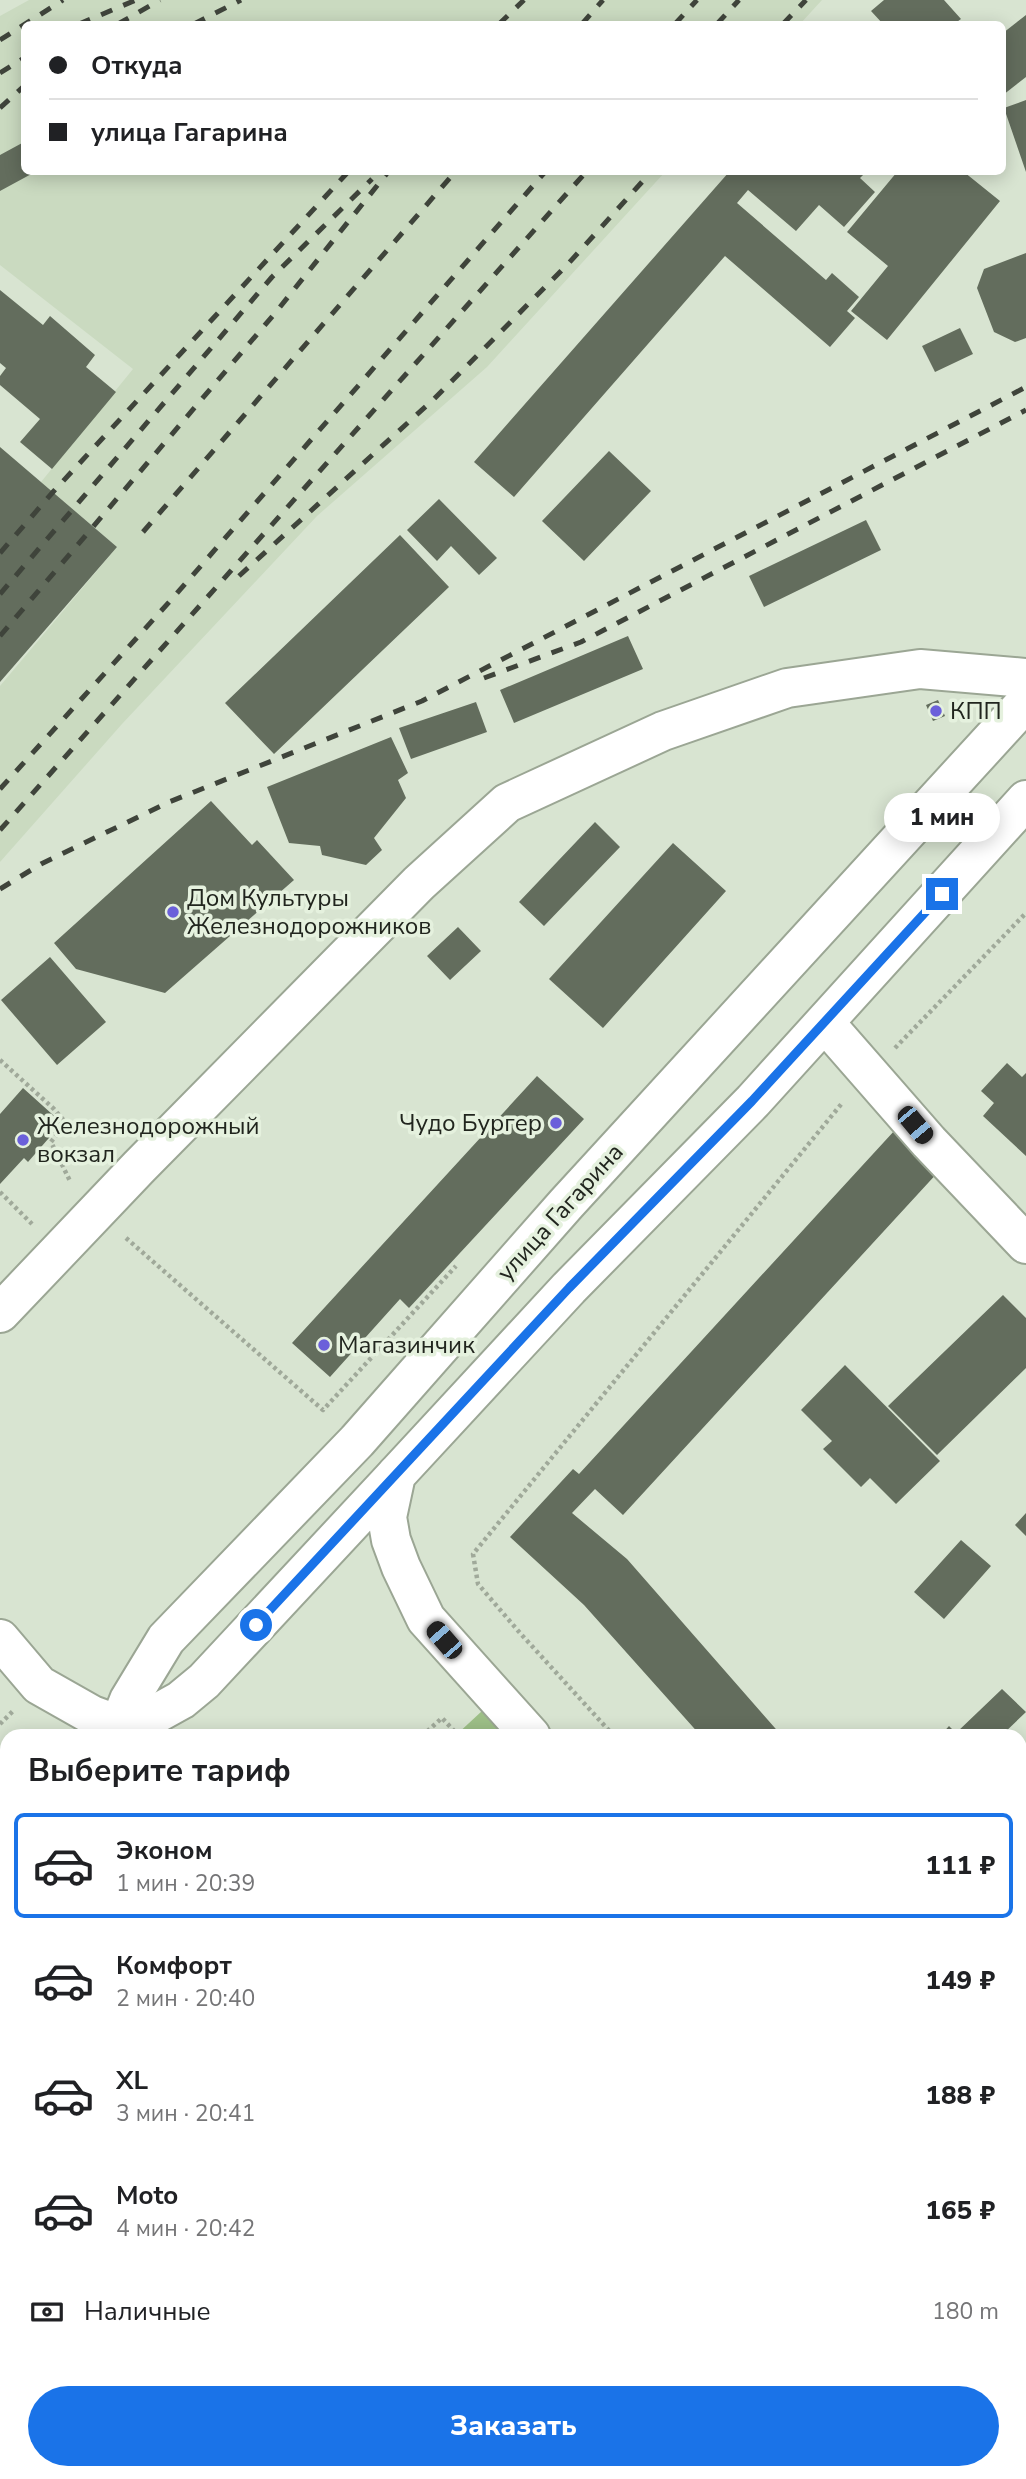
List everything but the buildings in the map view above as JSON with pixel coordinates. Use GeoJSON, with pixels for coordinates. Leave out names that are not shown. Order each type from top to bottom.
{"type":"FeatureCollection","features":[{"type":"Feature","properties":{"kind":"main road"},"geometry":{"type":"LineString","coordinates":[[0,1313],[139,1167],[419,883],[507,803],[663,731],[787,688],[920,669],[1026,678]]}},
{"type":"Feature","properties":{"kind":"main road","name":"улица Гагарина"},"geometry":{"type":"LineString","coordinates":[[121,1729],[129,1700],[166,1639],[357,1441],[566,1204],[1026,702]]}},
{"type":"Feature","properties":{"kind":"main road"},"geometry":{"type":"LineString","coordinates":[[124,1729],[181,1700],[204,1681],[569,1288],[743,1111],[1026,800]]}},
{"type":"Feature","properties":{"kind":"main road"},"geometry":{"type":"LineString","coordinates":[[825,1023],[929,1142],[1026,1244]]}},
{"type":"Feature","properties":{"kind":"main road"},"geometry":{"type":"LineString","coordinates":[[396,1475],[387,1517],[391,1540],[426,1619],[525,1729]]}},
{"type":"Feature","properties":{"kind":"main road"},"geometry":{"type":"LineString","coordinates":[[0,1639],[40,1685],[116,1729]]}},
{"type":"Feature","properties":{"kind":"path"},"geometry":{"type":"LineString","coordinates":[[608,1729],[478,1584],[473,1554],[852,1091],[1026,913]]}},
{"type":"Feature","properties":{"kind":"path"},"geometry":{"type":"LineString","coordinates":[[0,1060],[54,1109],[65,1123],[51,1142],[70,1181],[62,1189]]}},
{"type":"Feature","properties":{"kind":"path"},"geometry":{"type":"LineString","coordinates":[[0,1192],[33,1224]]}},
{"type":"Feature","properties":{"kind":"path"},"geometry":{"type":"LineString","coordinates":[[25,1233],[40,1216]]}},
{"type":"Feature","properties":{"kind":"path"},"geometry":{"type":"LineString","coordinates":[[126,1238],[323,1410]]}},
{"type":"Feature","properties":{"kind":"path"},"geometry":{"type":"LineString","coordinates":[[430,1729],[442,1718],[452,1729]]}},
{"type":"Feature","properties":{"kind":"shaded area"},"geometry":{"type":"Polygon","coordinates":[[[29,0],[822,0],[803,21],[21,21],[21,175],[662,175],[487,367],[317,516],[122,724],[0,862],[0,686],[117,547],[41,482],[133,369],[0,265],[0,16],[29,0]]]}},
{"type":"Feature","properties":{"kind":"green space"},"geometry":{"type":"Polygon","coordinates":[[[482,1711],[499,1729],[463,1729],[482,1711]]]}},
{"type":"Feature","properties":{"kind":"railway"},"geometry":{"type":"LineString","coordinates":[[30,21],[63,0]]}},
{"type":"Feature","properties":{"kind":"railway"},"geometry":{"type":"LineString","coordinates":[[86,21],[136,0]]}},
{"type":"Feature","properties":{"kind":"railway"},"geometry":{"type":"LineString","coordinates":[[123,21],[160,0]]}},
{"type":"Feature","properties":{"kind":"railway"},"geometry":{"type":"LineString","coordinates":[[200,21],[241,0]]}},
{"type":"Feature","properties":{"kind":"railway"},"geometry":{"type":"LineString","coordinates":[[502,21],[524,0]]}},
{"type":"Feature","properties":{"kind":"railway"},"geometry":{"type":"LineString","coordinates":[[585,21],[603,0]]}},
{"type":"Feature","properties":{"kind":"railway"},"geometry":{"type":"LineString","coordinates":[[678,21],[697,0]]}},
{"type":"Feature","properties":{"kind":"railway"},"geometry":{"type":"LineString","coordinates":[[720,21],[739,0]]}},
{"type":"Feature","properties":{"kind":"railway"},"geometry":{"type":"LineString","coordinates":[[786,21],[806,0]]}},
{"type":"Feature","properties":{"kind":"railway"},"geometry":{"type":"LineString","coordinates":[[0,40],[21,27]]}},
{"type":"Feature","properties":{"kind":"railway"},"geometry":{"type":"LineString","coordinates":[[0,73],[21,60]]}},
{"type":"Feature","properties":{"kind":"railway"},"geometry":{"type":"LineString","coordinates":[[0,108],[21,89]]}},
{"type":"Feature","properties":{"kind":"railway"},"geometry":{"type":"LineString","coordinates":[[0,553],[345,175]]}},
{"type":"Feature","properties":{"kind":"railway"},"geometry":{"type":"LineString","coordinates":[[0,636],[276,312],[386,175]]}},
{"type":"Feature","properties":{"kind":"railway"},"geometry":{"type":"LineString","coordinates":[[143,532],[452,175]]}},
{"type":"Feature","properties":{"kind":"railway"},"geometry":{"type":"LineString","coordinates":[[0,789],[171,600],[542,175]]}},
{"type":"Feature","properties":{"kind":"railway"},"geometry":{"type":"LineString","coordinates":[[0,830],[583,175]]}},
{"type":"Feature","properties":{"kind":"railway"},"geometry":{"type":"LineString","coordinates":[[239,576],[434,399],[568,264],[648,175]]}},
{"type":"Feature","properties":{"kind":"railway"},"geometry":{"type":"LineString","coordinates":[[0,594],[272,277],[372,179]]}},
{"type":"Feature","properties":{"kind":"railway"},"geometry":{"type":"LineString","coordinates":[[0,889],[41,864],[169,802],[422,701],[1026,387]]}},
{"type":"Feature","properties":{"kind":"railway"},"geometry":{"type":"LineString","coordinates":[[484,678],[581,642],[1026,410]]}},
{"type":"Feature","properties":{"kind":"place","name":"КПП"},"geometry":{"type":"Point","coordinates":[936,711]}},
{"type":"Feature","properties":{"kind":"place","name":"Дом Культуры Железнодорожников"},"geometry":{"type":"Point","coordinates":[173,912]}},
{"type":"Feature","properties":{"kind":"place","name":"Чудо Бургер"},"geometry":{"type":"Point","coordinates":[556,1123]}},
{"type":"Feature","properties":{"kind":"place","name":"Железнодорожный вокзал"},"geometry":{"type":"Point","coordinates":[23,1140]}},
{"type":"Feature","properties":{"kind":"place","name":"Магазинчик"},"geometry":{"type":"Point","coordinates":[324,1345]}},
{"type":"Feature","properties":{"kind":"route"},"geometry":{"type":"LineString","coordinates":[[256,1625],[569,1288],[752,1101],[942,894]]}}]}
